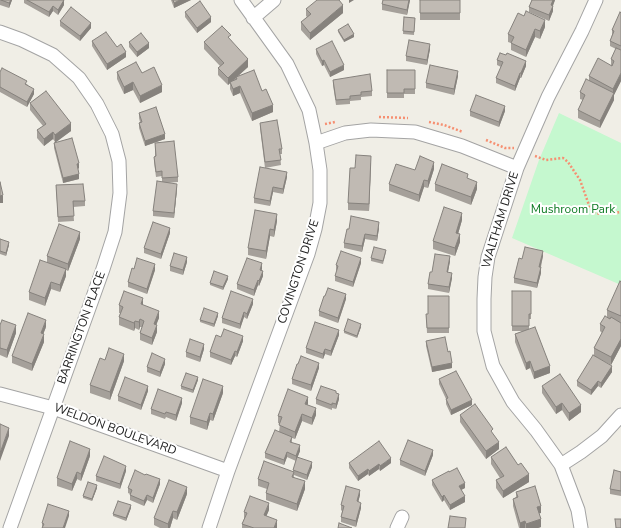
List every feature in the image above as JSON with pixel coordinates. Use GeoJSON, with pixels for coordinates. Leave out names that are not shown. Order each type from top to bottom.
{"type":"FeatureCollection","features":[{"type":"Feature","properties":{"kind":"street","name":"COVINGTON DRIVE"},"geometry":{"type":"LineString","coordinates":[[208,528],[308,254],[316,229],[320,203],[320,170],[309,110],[287,64],[241,0]]}},
{"type":"Feature","properties":{"kind":"street"},"geometry":{"type":"LineString","coordinates":[[253,18],[274,0]]}},
{"type":"Feature","properties":{"kind":"street","name":"WALTHAM DRIVE"},"geometry":{"type":"LineString","coordinates":[[581,528],[578,510],[561,466],[536,430],[513,402],[493,366],[484,331],[484,299],[488,257],[517,168],[548,97],[582,31],[596,0]]}},
{"type":"Feature","properties":{"kind":"street","name":"BARRINGTON PLACE"},"geometry":{"type":"LineString","coordinates":[[0,32],[22,40],[53,55],[79,78],[97,104],[112,134],[119,161],[120,193],[114,232],[103,270],[10,528]]}},
{"type":"Feature","properties":{"kind":"street"},"geometry":{"type":"LineString","coordinates":[[316,143],[345,133],[371,130],[415,132],[462,146],[517,168]]}},
{"type":"Feature","properties":{"kind":"street","name":"WELDON BOULEVARD"},"geometry":{"type":"LineString","coordinates":[[0,394],[53,408],[228,471]]}},
{"type":"Feature","properties":{"kind":"street"},"geometry":{"type":"LineString","coordinates":[[561,466],[602,436],[621,415]]}},
{"type":"Feature","properties":{"kind":"path"},"geometry":{"type":"LineString","coordinates":[[533,156],[546,160],[563,158],[568,162],[580,180],[590,208],[601,214],[621,212]]}},
{"type":"Feature","properties":{"kind":"green space","name":"Mushroom Park"},"geometry":{"type":"Polygon","coordinates":[[[559,113],[621,143],[621,285],[512,238],[539,160],[559,113]]]}},
{"type":"Feature","properties":{"kind":"building"},"geometry":{"type":"Polygon","coordinates":[[[1,0],[11,0],[9,3],[1,0]]]}},
{"type":"Feature","properties":{"kind":"building"},"geometry":{"type":"Polygon","coordinates":[[[27,0],[64,0],[58,10],[53,6],[49,12],[27,0]]]}},
{"type":"Feature","properties":{"kind":"building"},"geometry":{"type":"Polygon","coordinates":[[[173,0],[180,0],[174,3],[173,0]]]}},
{"type":"Feature","properties":{"kind":"building"},"geometry":{"type":"Polygon","coordinates":[[[317,0],[339,0],[343,5],[310,33],[301,22],[311,14],[306,9],[317,0]]]}},
{"type":"Feature","properties":{"kind":"building"},"geometry":{"type":"Polygon","coordinates":[[[383,0],[409,0],[407,10],[382,4],[383,0]]]}},
{"type":"Feature","properties":{"kind":"building"},"geometry":{"type":"Polygon","coordinates":[[[420,0],[460,0],[460,13],[420,13],[420,0]]]}},
{"type":"Feature","properties":{"kind":"building"},"geometry":{"type":"Polygon","coordinates":[[[532,0],[553,0],[551,5],[553,6],[549,15],[529,7],[532,0]]]}},
{"type":"Feature","properties":{"kind":"building"},"geometry":{"type":"Polygon","coordinates":[[[200,1],[211,17],[197,28],[185,12],[200,1]]]}},
{"type":"Feature","properties":{"kind":"building"},"geometry":{"type":"Polygon","coordinates":[[[71,7],[91,23],[80,36],[60,21],[71,7]]]}},
{"type":"Feature","properties":{"kind":"building"},"geometry":{"type":"Polygon","coordinates":[[[526,11],[545,20],[540,31],[535,29],[526,50],[511,43],[514,37],[508,34],[518,13],[524,16],[526,11]]]}},
{"type":"Feature","properties":{"kind":"building"},"geometry":{"type":"Polygon","coordinates":[[[620,12],[621,46],[610,41],[614,31],[612,30],[620,12]]]}},
{"type":"Feature","properties":{"kind":"building"},"geometry":{"type":"Polygon","coordinates":[[[404,17],[415,18],[414,32],[403,31],[404,17]]]}},
{"type":"Feature","properties":{"kind":"building"},"geometry":{"type":"Polygon","coordinates":[[[348,24],[354,34],[344,40],[338,30],[348,24]]]}},
{"type":"Feature","properties":{"kind":"building"},"geometry":{"type":"Polygon","coordinates":[[[222,26],[231,35],[228,37],[248,59],[228,78],[218,68],[224,63],[204,42],[222,26]]]}},
{"type":"Feature","properties":{"kind":"building"},"geometry":{"type":"Polygon","coordinates":[[[106,32],[117,47],[121,44],[126,52],[107,64],[92,41],[106,32]]]}},
{"type":"Feature","properties":{"kind":"building"},"geometry":{"type":"Polygon","coordinates":[[[141,33],[149,43],[137,52],[129,42],[141,33]]]}},
{"type":"Feature","properties":{"kind":"building"},"geometry":{"type":"Polygon","coordinates":[[[409,40],[430,44],[427,60],[406,56],[409,40]]]}},
{"type":"Feature","properties":{"kind":"building"},"geometry":{"type":"Polygon","coordinates":[[[332,41],[344,65],[330,72],[316,49],[332,41]]]}},
{"type":"Feature","properties":{"kind":"building"},"geometry":{"type":"Polygon","coordinates":[[[616,48],[621,50],[621,73],[613,89],[589,76],[598,58],[612,66],[614,61],[611,59],[616,48]]]}},
{"type":"Feature","properties":{"kind":"building"},"geometry":{"type":"Polygon","coordinates":[[[500,53],[506,55],[507,53],[526,61],[515,86],[496,78],[503,62],[497,60],[500,53]]]}},
{"type":"Feature","properties":{"kind":"building"},"geometry":{"type":"Polygon","coordinates":[[[136,62],[142,73],[154,67],[162,85],[140,96],[133,82],[124,87],[117,72],[136,62]]]}},
{"type":"Feature","properties":{"kind":"building"},"geometry":{"type":"Polygon","coordinates":[[[430,65],[458,71],[454,89],[426,83],[430,65]]]}},
{"type":"Feature","properties":{"kind":"building"},"geometry":{"type":"Polygon","coordinates":[[[2,68],[27,81],[25,84],[34,89],[27,102],[0,87],[0,72],[2,68]]]}},
{"type":"Feature","properties":{"kind":"building"},"geometry":{"type":"Polygon","coordinates":[[[254,70],[262,91],[266,89],[273,105],[252,113],[240,86],[233,89],[230,82],[237,79],[236,77],[254,70]]]}},
{"type":"Feature","properties":{"kind":"building"},"geometry":{"type":"Polygon","coordinates":[[[387,70],[415,70],[415,89],[404,89],[404,93],[387,93],[387,70]]]}},
{"type":"Feature","properties":{"kind":"building"},"geometry":{"type":"Polygon","coordinates":[[[370,74],[372,91],[361,92],[361,95],[350,96],[350,99],[336,100],[333,80],[370,74]]]}},
{"type":"Feature","properties":{"kind":"building"},"geometry":{"type":"Polygon","coordinates":[[[586,79],[614,93],[600,121],[578,110],[585,95],[580,92],[586,79]]]}},
{"type":"Feature","properties":{"kind":"building"},"geometry":{"type":"Polygon","coordinates":[[[46,91],[71,123],[55,135],[53,132],[44,139],[37,130],[46,124],[30,103],[46,91]]]}},
{"type":"Feature","properties":{"kind":"building"},"geometry":{"type":"Polygon","coordinates":[[[476,95],[505,106],[499,122],[470,111],[476,95]]]}},
{"type":"Feature","properties":{"kind":"building"},"geometry":{"type":"Polygon","coordinates":[[[156,107],[165,134],[145,141],[139,123],[142,122],[139,113],[156,107]]]}},
{"type":"Feature","properties":{"kind":"building"},"geometry":{"type":"Polygon","coordinates":[[[277,120],[282,149],[279,149],[281,160],[265,162],[260,123],[277,120]]]}},
{"type":"Feature","properties":{"kind":"building"},"geometry":{"type":"Polygon","coordinates":[[[72,138],[79,163],[77,164],[79,174],[63,178],[54,143],[72,138]]]}},
{"type":"Feature","properties":{"kind":"building"},"geometry":{"type":"Polygon","coordinates":[[[174,141],[178,177],[162,178],[162,171],[156,172],[154,157],[156,156],[155,143],[174,141]]]}},
{"type":"Feature","properties":{"kind":"building"},"geometry":{"type":"Polygon","coordinates":[[[356,155],[371,156],[369,204],[348,203],[350,168],[355,168],[356,155]]]}},
{"type":"Feature","properties":{"kind":"building"},"geometry":{"type":"Polygon","coordinates":[[[420,156],[434,162],[428,181],[424,180],[419,195],[389,184],[396,164],[415,170],[420,156]]]}},
{"type":"Feature","properties":{"kind":"building"},"geometry":{"type":"Polygon","coordinates":[[[442,164],[468,174],[467,178],[477,182],[471,197],[435,184],[442,164]]]}},
{"type":"Feature","properties":{"kind":"building"},"geometry":{"type":"Polygon","coordinates":[[[260,167],[287,172],[283,189],[273,187],[270,201],[254,198],[260,167]]]}},
{"type":"Feature","properties":{"kind":"building"},"geometry":{"type":"Polygon","coordinates":[[[157,181],[177,184],[174,213],[153,211],[157,181]]]}},
{"type":"Feature","properties":{"kind":"building"},"geometry":{"type":"Polygon","coordinates":[[[0,182],[3,195],[0,196],[0,182]]]}},
{"type":"Feature","properties":{"kind":"building"},"geometry":{"type":"Polygon","coordinates":[[[83,184],[85,201],[73,201],[74,216],[58,217],[56,185],[83,184]]]}},
{"type":"Feature","properties":{"kind":"building"},"geometry":{"type":"Polygon","coordinates":[[[444,207],[462,213],[456,233],[460,234],[455,248],[433,241],[444,207]]]}},
{"type":"Feature","properties":{"kind":"building"},"geometry":{"type":"Polygon","coordinates":[[[255,210],[277,214],[274,230],[270,229],[266,251],[248,248],[255,210]]]}},
{"type":"Feature","properties":{"kind":"building"},"geometry":{"type":"Polygon","coordinates":[[[351,216],[379,222],[377,236],[365,234],[362,246],[344,243],[347,229],[349,229],[351,216]]]}},
{"type":"Feature","properties":{"kind":"building"},"geometry":{"type":"Polygon","coordinates":[[[153,222],[170,228],[161,254],[144,248],[153,222]]]}},
{"type":"Feature","properties":{"kind":"building"},"geometry":{"type":"Polygon","coordinates":[[[59,224],[80,232],[68,264],[47,256],[59,224]]]}},
{"type":"Feature","properties":{"kind":"building"},"geometry":{"type":"Polygon","coordinates":[[[0,239],[9,242],[6,253],[0,251],[0,239]]]}},
{"type":"Feature","properties":{"kind":"building"},"geometry":{"type":"Polygon","coordinates":[[[374,247],[386,250],[383,261],[371,258],[374,247]]]}},
{"type":"Feature","properties":{"kind":"building"},"geometry":{"type":"Polygon","coordinates":[[[525,247],[543,251],[537,283],[514,278],[519,258],[522,259],[525,247]]]}},
{"type":"Feature","properties":{"kind":"building"},"geometry":{"type":"Polygon","coordinates":[[[341,251],[361,258],[353,282],[335,276],[338,266],[336,265],[341,251]]]}},
{"type":"Feature","properties":{"kind":"building"},"geometry":{"type":"Polygon","coordinates":[[[174,253],[187,257],[183,270],[170,266],[174,253]]]}},
{"type":"Feature","properties":{"kind":"building"},"geometry":{"type":"Polygon","coordinates":[[[435,254],[450,256],[447,272],[452,273],[449,287],[428,284],[435,254]]]}},
{"type":"Feature","properties":{"kind":"building"},"geometry":{"type":"Polygon","coordinates":[[[137,258],[155,264],[147,289],[128,282],[137,258]]]}},
{"type":"Feature","properties":{"kind":"building"},"geometry":{"type":"Polygon","coordinates":[[[247,258],[262,263],[260,270],[263,271],[254,290],[237,284],[247,258]]]}},
{"type":"Feature","properties":{"kind":"building"},"geometry":{"type":"Polygon","coordinates":[[[40,260],[66,269],[60,285],[51,282],[45,298],[29,292],[40,260]]]}},
{"type":"Feature","properties":{"kind":"building"},"geometry":{"type":"Polygon","coordinates":[[[214,271],[228,276],[223,287],[210,283],[214,271]]]}},
{"type":"Feature","properties":{"kind":"building"},"geometry":{"type":"Polygon","coordinates":[[[620,281],[621,282],[621,316],[607,310],[620,281]]]}},
{"type":"Feature","properties":{"kind":"building"},"geometry":{"type":"Polygon","coordinates":[[[328,288],[346,294],[338,318],[319,311],[328,288]]]}},
{"type":"Feature","properties":{"kind":"building"},"geometry":{"type":"Polygon","coordinates":[[[124,291],[143,298],[141,304],[159,311],[154,324],[157,325],[152,338],[140,333],[144,321],[140,319],[139,322],[135,321],[134,323],[119,317],[123,307],[119,305],[124,291]]]}},
{"type":"Feature","properties":{"kind":"building"},"geometry":{"type":"Polygon","coordinates":[[[231,291],[253,299],[247,314],[244,312],[240,324],[222,318],[231,291]]]}},
{"type":"Feature","properties":{"kind":"building"},"geometry":{"type":"Polygon","coordinates":[[[512,291],[531,291],[531,314],[529,314],[529,326],[512,326],[512,291]]]}},
{"type":"Feature","properties":{"kind":"building"},"geometry":{"type":"Polygon","coordinates":[[[428,296],[449,296],[449,328],[427,328],[426,314],[428,314],[428,296]]]}},
{"type":"Feature","properties":{"kind":"building"},"geometry":{"type":"Polygon","coordinates":[[[204,308],[218,313],[214,324],[200,320],[204,308]]]}},
{"type":"Feature","properties":{"kind":"building"},"geometry":{"type":"Polygon","coordinates":[[[28,313],[46,320],[41,333],[44,334],[32,364],[12,356],[28,313]]]}},
{"type":"Feature","properties":{"kind":"building"},"geometry":{"type":"Polygon","coordinates":[[[605,316],[610,319],[611,317],[621,323],[621,339],[611,357],[594,348],[605,327],[600,324],[605,316]]]}},
{"type":"Feature","properties":{"kind":"building"},"geometry":{"type":"Polygon","coordinates":[[[348,319],[361,324],[357,336],[344,331],[348,319]]]}},
{"type":"Feature","properties":{"kind":"building"},"geometry":{"type":"Polygon","coordinates":[[[2,320],[16,325],[7,350],[0,348],[0,325],[2,320]]]}},
{"type":"Feature","properties":{"kind":"building"},"geometry":{"type":"Polygon","coordinates":[[[315,322],[339,330],[331,351],[325,349],[323,354],[306,348],[315,322]]]}},
{"type":"Feature","properties":{"kind":"building"},"geometry":{"type":"Polygon","coordinates":[[[535,327],[550,366],[534,372],[530,361],[526,363],[515,334],[535,327]]]}},
{"type":"Feature","properties":{"kind":"building"},"geometry":{"type":"Polygon","coordinates":[[[224,329],[243,336],[237,352],[235,351],[231,360],[210,352],[216,335],[221,337],[224,329]]]}},
{"type":"Feature","properties":{"kind":"building"},"geometry":{"type":"Polygon","coordinates":[[[445,337],[452,363],[432,367],[426,341],[445,337]]]}},
{"type":"Feature","properties":{"kind":"building"},"geometry":{"type":"Polygon","coordinates":[[[190,339],[204,344],[200,357],[186,352],[190,339]]]}},
{"type":"Feature","properties":{"kind":"building"},"geometry":{"type":"Polygon","coordinates":[[[109,348],[124,354],[110,392],[90,385],[100,358],[105,360],[109,348]]]}},
{"type":"Feature","properties":{"kind":"building"},"geometry":{"type":"Polygon","coordinates":[[[152,353],[165,359],[160,372],[147,367],[152,353]]]}},
{"type":"Feature","properties":{"kind":"building"},"geometry":{"type":"Polygon","coordinates":[[[593,355],[612,366],[601,383],[598,381],[591,390],[577,381],[593,355]]]}},
{"type":"Feature","properties":{"kind":"building"},"geometry":{"type":"Polygon","coordinates":[[[301,356],[319,363],[311,385],[292,379],[301,356]]]}},
{"type":"Feature","properties":{"kind":"building"},"geometry":{"type":"Polygon","coordinates":[[[456,371],[472,400],[451,410],[446,399],[448,398],[439,379],[456,371]]]}},
{"type":"Feature","properties":{"kind":"building"},"geometry":{"type":"Polygon","coordinates":[[[186,373],[198,377],[193,390],[181,386],[186,373]]]}},
{"type":"Feature","properties":{"kind":"building"},"geometry":{"type":"Polygon","coordinates":[[[560,374],[581,405],[569,413],[562,403],[556,407],[542,386],[560,374]]]}},
{"type":"Feature","properties":{"kind":"building"},"geometry":{"type":"Polygon","coordinates":[[[125,377],[148,386],[141,405],[118,396],[125,377]]]}},
{"type":"Feature","properties":{"kind":"building"},"geometry":{"type":"Polygon","coordinates":[[[203,379],[223,386],[213,414],[210,413],[207,422],[190,417],[203,379]]]}},
{"type":"Feature","properties":{"kind":"building"},"geometry":{"type":"Polygon","coordinates":[[[321,386],[336,391],[336,393],[339,394],[336,404],[332,403],[332,405],[316,399],[321,386]]]}},
{"type":"Feature","properties":{"kind":"building"},"geometry":{"type":"Polygon","coordinates":[[[158,389],[182,398],[176,415],[166,412],[165,414],[151,409],[158,389]]]}},
{"type":"Feature","properties":{"kind":"building"},"geometry":{"type":"Polygon","coordinates":[[[288,389],[308,397],[305,404],[316,408],[312,418],[302,414],[295,432],[279,425],[282,417],[278,416],[288,389]]]}},
{"type":"Feature","properties":{"kind":"building"},"geometry":{"type":"Polygon","coordinates":[[[475,404],[493,429],[491,431],[499,442],[486,451],[460,415],[475,404]]]}},
{"type":"Feature","properties":{"kind":"building"},"geometry":{"type":"Polygon","coordinates":[[[0,424],[9,428],[0,453],[0,424]]]}},
{"type":"Feature","properties":{"kind":"building"},"geometry":{"type":"Polygon","coordinates":[[[275,430],[292,437],[290,442],[300,445],[296,456],[287,452],[284,460],[265,453],[275,430]]]}},
{"type":"Feature","properties":{"kind":"building"},"geometry":{"type":"Polygon","coordinates":[[[408,440],[433,450],[425,471],[400,460],[408,440]]]}},
{"type":"Feature","properties":{"kind":"building"},"geometry":{"type":"Polygon","coordinates":[[[70,441],[90,449],[81,474],[77,472],[72,484],[57,478],[70,441]]]}},
{"type":"Feature","properties":{"kind":"building"},"geometry":{"type":"Polygon","coordinates":[[[379,441],[391,458],[380,466],[379,464],[369,471],[368,469],[358,476],[349,463],[379,441]]]}},
{"type":"Feature","properties":{"kind":"building"},"geometry":{"type":"Polygon","coordinates":[[[506,447],[518,465],[521,463],[529,474],[503,491],[496,480],[504,476],[491,457],[506,447]]]}},
{"type":"Feature","properties":{"kind":"building"},"geometry":{"type":"Polygon","coordinates":[[[104,456],[126,466],[120,484],[96,476],[104,456]]]}},
{"type":"Feature","properties":{"kind":"building"},"geometry":{"type":"Polygon","coordinates":[[[297,457],[312,462],[307,475],[293,470],[297,457]]]}},
{"type":"Feature","properties":{"kind":"building"},"geometry":{"type":"Polygon","coordinates":[[[264,461],[294,472],[292,477],[305,481],[297,504],[266,493],[269,483],[258,479],[264,461]]]}},
{"type":"Feature","properties":{"kind":"building"},"geometry":{"type":"Polygon","coordinates":[[[457,468],[465,483],[459,486],[465,496],[450,505],[444,495],[442,497],[432,480],[457,468]]]}},
{"type":"Feature","properties":{"kind":"building"},"geometry":{"type":"Polygon","coordinates":[[[135,470],[145,475],[146,474],[160,479],[153,498],[147,495],[144,501],[130,495],[132,490],[128,488],[135,470]]]}},
{"type":"Feature","properties":{"kind":"building"},"geometry":{"type":"Polygon","coordinates":[[[614,470],[621,472],[621,491],[610,489],[614,470]]]}},
{"type":"Feature","properties":{"kind":"building"},"geometry":{"type":"Polygon","coordinates":[[[169,480],[187,487],[177,512],[173,511],[168,524],[154,518],[169,480]]]}},
{"type":"Feature","properties":{"kind":"building"},"geometry":{"type":"Polygon","coordinates":[[[88,482],[97,485],[92,499],[83,496],[88,482]]]}},
{"type":"Feature","properties":{"kind":"building"},"geometry":{"type":"Polygon","coordinates":[[[346,486],[360,490],[357,501],[361,503],[356,521],[341,517],[344,506],[341,505],[346,486]]]}},
{"type":"Feature","properties":{"kind":"building"},"geometry":{"type":"Polygon","coordinates":[[[535,486],[541,506],[537,507],[541,519],[526,524],[525,521],[520,523],[513,499],[518,497],[516,492],[535,486]]]}},
{"type":"Feature","properties":{"kind":"building"},"geometry":{"type":"Polygon","coordinates":[[[250,496],[269,503],[264,515],[277,520],[274,528],[254,528],[242,524],[247,513],[244,512],[250,496]]]}},
{"type":"Feature","properties":{"kind":"building"},"geometry":{"type":"Polygon","coordinates":[[[118,501],[131,505],[126,518],[113,514],[118,501]]]}},
{"type":"Feature","properties":{"kind":"building"},"geometry":{"type":"Polygon","coordinates":[[[48,504],[69,511],[63,528],[42,528],[44,524],[42,523],[48,504]]]}},
{"type":"Feature","properties":{"kind":"building"},"geometry":{"type":"Polygon","coordinates":[[[450,516],[466,518],[465,528],[448,528],[450,516]]]}},
{"type":"Feature","properties":{"kind":"building"},"geometry":{"type":"Polygon","coordinates":[[[615,519],[621,519],[621,528],[616,528],[615,519]]]}},
{"type":"Feature","properties":{"kind":"building"},"geometry":{"type":"Polygon","coordinates":[[[339,523],[352,528],[338,528],[339,523]]]}}]}
